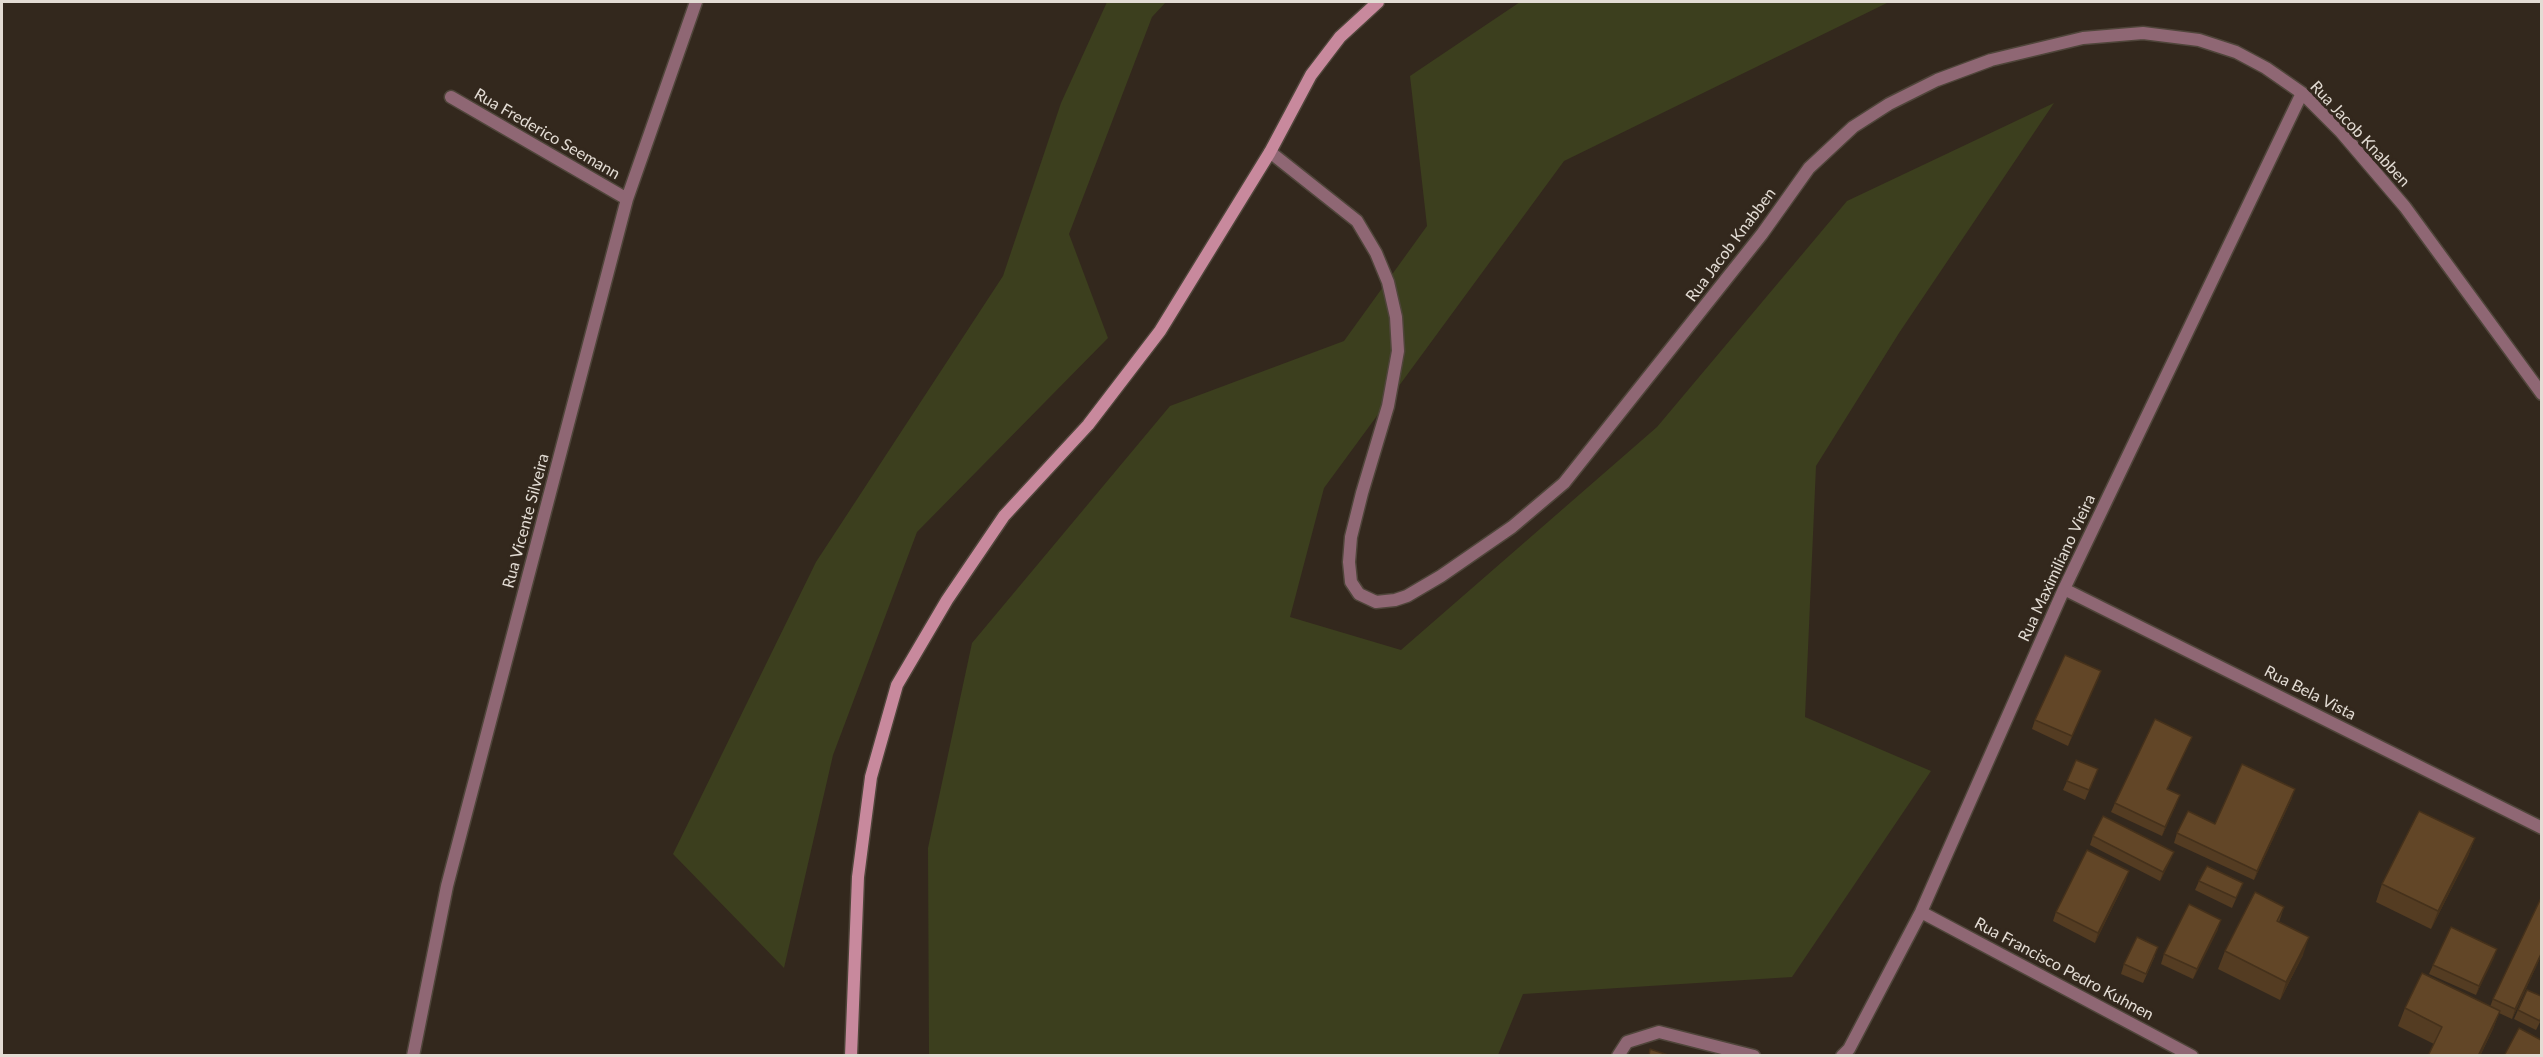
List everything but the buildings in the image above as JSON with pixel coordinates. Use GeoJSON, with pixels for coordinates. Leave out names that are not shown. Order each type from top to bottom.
{"type":"FeatureCollection","features":[{"type":"Feature","properties":{"kind":"main road"},"geometry":{"type":"LineString","coordinates":[[852,1056],[858,877],[871,777],[897,685],[947,600],[1004,516],[1088,425],[1160,331],[1270,152],[1311,75],[1340,37],[1378,2]]}},
{"type":"Feature","properties":{"kind":"street","name":"Rua Vicente Silveira"},"geometry":{"type":"LineString","coordinates":[[413,1056],[447,886],[627,199],[696,2]]}},
{"type":"Feature","properties":{"kind":"street","name":"Rua Jacob Knabben"},"geometry":{"type":"LineString","coordinates":[[1270,152],[1357,221],[1376,253],[1388,282],[1396,316],[1398,351],[1388,405],[1351,537],[1349,562],[1351,582],[1359,594],[1376,602],[1386,602],[1416,592],[1512,526],[1564,483],[1762,234],[1809,168],[1853,127],[1889,104],[1937,80],[1990,60],[2083,38],[2143,33],[2199,40],[2236,52],[2266,68],[2302,93],[2341,132],[2405,207],[2541,394]]}},
{"type":"Feature","properties":{"kind":"street","name":"Rua Maximiliano Vieira"},"geometry":{"type":"LineString","coordinates":[[1842,1056],[1849,1049],[1921,912],[2064,589],[2302,93]]}},
{"type":"Feature","properties":{"kind":"street","name":"Rua Frederico Seemann"},"geometry":{"type":"LineString","coordinates":[[451,97],[627,199]]}},
{"type":"Feature","properties":{"kind":"street","name":"Rua Bela Vista"},"geometry":{"type":"LineString","coordinates":[[2064,589],[2541,828]]}},
{"type":"Feature","properties":{"kind":"street","name":"Rua Francisco Pedro Kuhnen"},"geometry":{"type":"LineString","coordinates":[[1921,912],[2192,1056]]}},
{"type":"Feature","properties":{"kind":"street"},"geometry":{"type":"LineString","coordinates":[[1618,1056],[1627,1042],[1659,1032],[1754,1056]]}},
{"type":"Feature","properties":{"kind":"green space"},"geometry":{"type":"Polygon","coordinates":[[[1107,2],[1166,2],[1152,17],[1069,234],[1108,338],[917,532],[833,755],[784,968],[673,854],[816,562],[1003,276],[1061,103],[1107,2]]]}},
{"type":"Feature","properties":{"kind":"green space"},"geometry":{"type":"Polygon","coordinates":[[[1520,2],[1889,2],[1564,161],[1324,488],[1290,617],[1401,650],[1657,427],[1847,201],[2054,103],[1899,333],[1816,466],[1805,717],[1931,771],[1792,977],[1523,994],[1498,1055],[929,1056],[928,848],[972,643],[1170,406],[1344,341],[1427,226],[1410,76],[1520,2]]]}}]}
